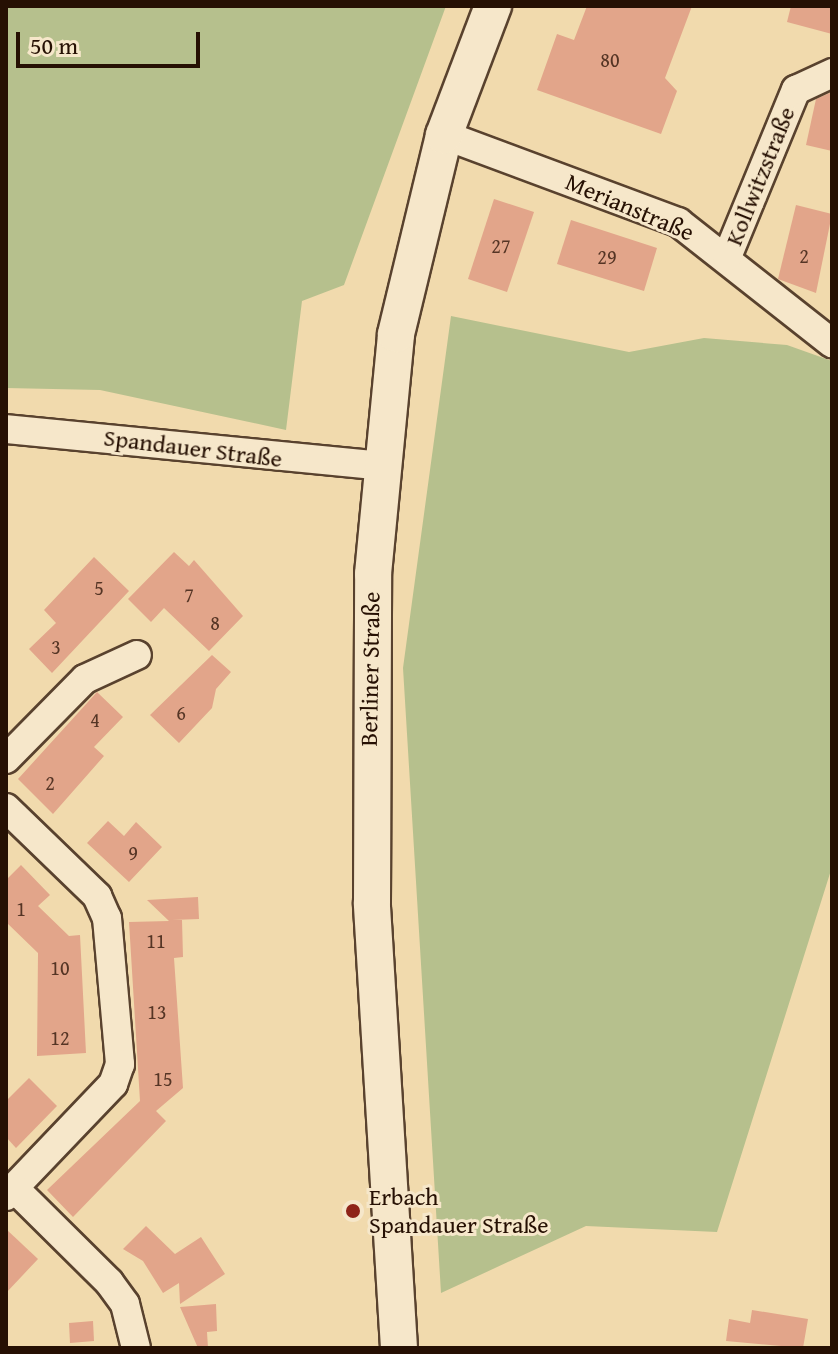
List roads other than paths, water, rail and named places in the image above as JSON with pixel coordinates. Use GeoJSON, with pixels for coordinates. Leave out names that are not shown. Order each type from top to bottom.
{"type":"FeatureCollection","features":[{"type":"Feature","properties":{"kind":"street","name":"Berliner Straße"},"geometry":{"type":"LineString","coordinates":[[399,1348],[367,710],[381,466],[396,334],[444,135],[493,6]]}},
{"type":"Feature","properties":{"kind":"street","name":"Kollwitzstraße"},"geometry":{"type":"LineString","coordinates":[[727,257],[796,90],[832,73]]}},
{"type":"Feature","properties":{"kind":"street","name":"Merianstraße"},"geometry":{"type":"LineString","coordinates":[[444,135],[678,222],[727,257],[793,319],[832,343]]}},
{"type":"Feature","properties":{"kind":"street","name":"Spandauer Straße"},"geometry":{"type":"LineString","coordinates":[[6,429],[381,466]]}},
{"type":"Feature","properties":{"kind":"street"},"geometry":{"type":"LineString","coordinates":[[6,759],[85,679],[137,655]]}},
{"type":"Feature","properties":{"kind":"street"},"geometry":{"type":"LineString","coordinates":[[11,822],[97,896],[107,918],[120,1064],[113,1084],[10,1192],[109,1282],[130,1315],[136,1348]]}},
{"type":"Feature","properties":{"kind":"place","name":"Erbach Spandauer Straße"},"geometry":{"type":"Point","coordinates":[353,1211]}}]}
